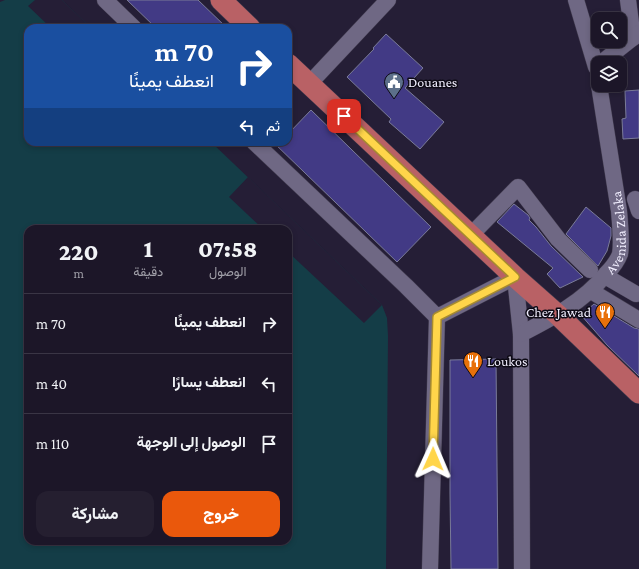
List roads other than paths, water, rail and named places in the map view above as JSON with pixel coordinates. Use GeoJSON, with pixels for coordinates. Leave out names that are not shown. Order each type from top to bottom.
{"type":"FeatureCollection","features":[{"type":"Feature","properties":{"kind":"main road"},"geometry":{"type":"LineString","coordinates":[[221,0],[246,24]]}},
{"type":"Feature","properties":{"kind":"main road"},"geometry":{"type":"LineString","coordinates":[[292,68],[515,277],[558,315],[639,393]]}},
{"type":"Feature","properties":{"kind":"street"},"geometry":{"type":"LineString","coordinates":[[105,0],[130,24]]}},
{"type":"Feature","properties":{"kind":"street"},"geometry":{"type":"LineString","coordinates":[[309,84],[388,0]]}},
{"type":"Feature","properties":{"kind":"street"},"geometry":{"type":"LineString","coordinates":[[576,0],[594,56]]}},
{"type":"Feature","properties":{"kind":"street"},"geometry":{"type":"LineString","coordinates":[[613,56],[636,35],[628,0]]}},
{"type":"Feature","properties":{"kind":"street","name":"Avenida Zelaka"},"geometry":{"type":"LineString","coordinates":[[521,334],[558,315],[591,291],[616,262],[620,252],[620,224],[599,92]]}},
{"type":"Feature","properties":{"kind":"street"},"geometry":{"type":"LineString","coordinates":[[258,146],[437,317],[430,569]]}},
{"type":"Feature","properties":{"kind":"street"},"geometry":{"type":"LineString","coordinates":[[471,235],[518,187],[558,239],[590,270]]}},
{"type":"Feature","properties":{"kind":"street"},"geometry":{"type":"LineString","coordinates":[[605,276],[636,294]]}},
{"type":"Feature","properties":{"kind":"street"},"geometry":{"type":"LineString","coordinates":[[437,317],[515,277],[521,334],[522,569]]}},
{"type":"Feature","properties":{"kind":"street"},"geometry":{"type":"LineString","coordinates":[[591,291],[639,320]]}},
{"type":"Feature","properties":{"kind":"place","name":"Douanes"},"geometry":{"type":"Point","coordinates":[394,99]}},
{"type":"Feature","properties":{"kind":"place","name":"Chez Jawad"},"geometry":{"type":"Point","coordinates":[605,329]}},
{"type":"Feature","properties":{"kind":"place","name":"Loukos"},"geometry":{"type":"Point","coordinates":[473,378]}}]}
